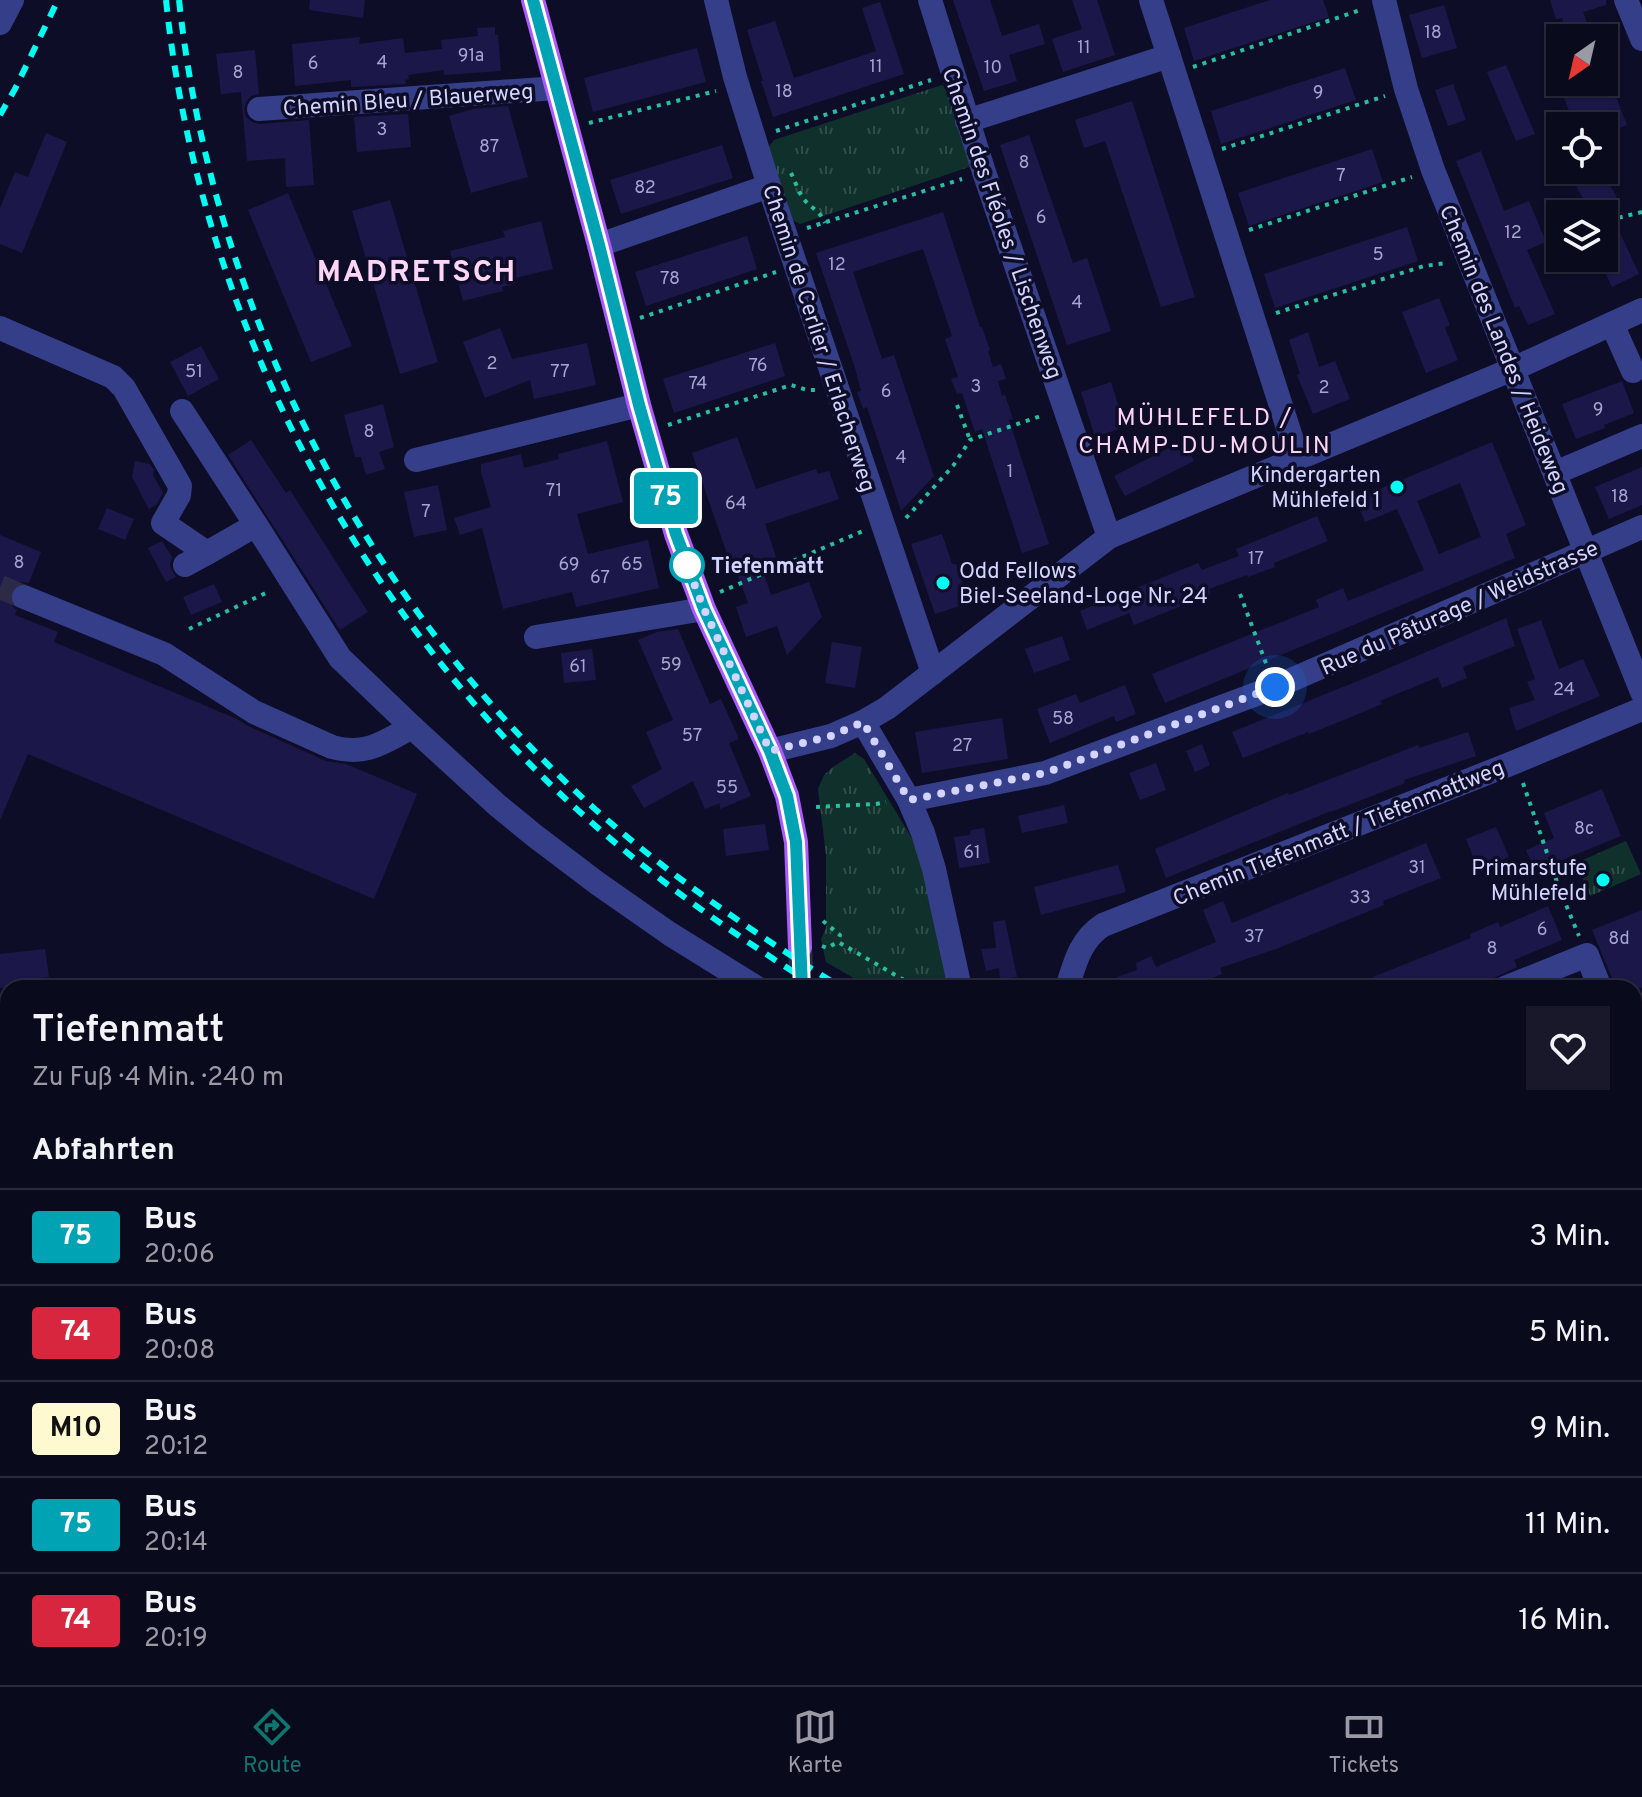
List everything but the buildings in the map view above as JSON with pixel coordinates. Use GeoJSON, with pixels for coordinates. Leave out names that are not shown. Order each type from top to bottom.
{"type":"FeatureCollection","features":[{"type":"Feature","properties":{"kind":"main road"},"geometry":{"type":"LineString","coordinates":[[529,1],[557,88],[639,405],[676,534],[711,601],[787,796],[809,946]]}},
{"type":"Feature","properties":{"kind":"street"},"geometry":{"type":"LineString","coordinates":[[0,23],[12,0]]}},
{"type":"Feature","properties":{"kind":"street","name":"Chemin de Cerlier / Erlacherweg"},"geometry":{"type":"LineString","coordinates":[[716,0],[738,85],[770,136],[769,186],[879,533],[933,673]]}},
{"type":"Feature","properties":{"kind":"street","name":"Chemin des Fléoles / Lischenweg"},"geometry":{"type":"LineString","coordinates":[[930,0],[967,121],[1109,537]]}},
{"type":"Feature","properties":{"kind":"street"},"geometry":{"type":"LineString","coordinates":[[1151,0],[1298,459]]}},
{"type":"Feature","properties":{"kind":"street"},"geometry":{"type":"LineString","coordinates":[[1626,0],[1642,39]]}},
{"type":"Feature","properties":{"kind":"street","name":"Chemin des Landes / Heideweg"},"geometry":{"type":"LineString","coordinates":[[1384,1],[1406,89],[1433,170],[1642,692]]}},
{"type":"Feature","properties":{"kind":"street"},"geometry":{"type":"LineString","coordinates":[[967,121],[1172,65]]}},
{"type":"Feature","properties":{"kind":"street","name":"Chemin Bleu / Blauerweg"},"geometry":{"type":"LineString","coordinates":[[259,109],[557,88]]}},
{"type":"Feature","properties":{"kind":"street"},"geometry":{"type":"LineString","coordinates":[[599,245],[769,186]]}},
{"type":"Feature","properties":{"kind":"street"},"geometry":{"type":"LineString","coordinates":[[770,751],[831,736],[887,708],[1109,537],[1513,369],[1642,310]]}},
{"type":"Feature","properties":{"kind":"street"},"geometry":{"type":"LineString","coordinates":[[1612,324],[1633,371]]}},
{"type":"Feature","properties":{"kind":"street"},"geometry":{"type":"LineString","coordinates":[[0,328],[107,373],[119,382],[180,486],[179,495],[163,523],[207,553]]}},
{"type":"Feature","properties":{"kind":"street"},"geometry":{"type":"LineString","coordinates":[[416,460],[639,405]]}},
{"type":"Feature","properties":{"kind":"street"},"geometry":{"type":"LineString","coordinates":[[182,411],[340,658],[497,805],[597,883],[744,980]]}},
{"type":"Feature","properties":{"kind":"street"},"geometry":{"type":"LineString","coordinates":[[1555,473],[1642,436]]}},
{"type":"Feature","properties":{"kind":"street"},"geometry":{"type":"LineString","coordinates":[[185,565],[256,525]]}},
{"type":"Feature","properties":{"kind":"street","name":"Rue du Pâturage / Weidstrasse"},"geometry":{"type":"LineString","coordinates":[[901,800],[1045,773],[1275,687],[1642,527]]}},
{"type":"Feature","properties":{"kind":"street"},"geometry":{"type":"LineString","coordinates":[[24,597],[164,654],[254,712],[332,747],[364,750],[412,727]]}},
{"type":"Feature","properties":{"kind":"street"},"geometry":{"type":"LineString","coordinates":[[536,637],[711,601]]}},
{"type":"Feature","properties":{"kind":"street","name":"Chemin Tiefenmatt / Tiefenmattweg"},"geometry":{"type":"LineString","coordinates":[[1070,980],[1083,944],[1091,933],[1103,925],[1642,709]]}},
{"type":"Feature","properties":{"kind":"street"},"geometry":{"type":"LineString","coordinates":[[863,722],[901,800],[923,833],[958,980]]}},
{"type":"Feature","properties":{"kind":"street"},"geometry":{"type":"LineString","coordinates":[[1525,980],[1587,955],[1597,980]]}},
{"type":"Feature","properties":{"kind":"path"},"geometry":{"type":"LineString","coordinates":[[1172,65],[1384,1]]}},
{"type":"Feature","properties":{"kind":"path"},"geometry":{"type":"LineString","coordinates":[[770,136],[952,73]]}},
{"type":"Feature","properties":{"kind":"path"},"geometry":{"type":"LineString","coordinates":[[583,124],[738,85]]}},
{"type":"Feature","properties":{"kind":"path"},"geometry":{"type":"LineString","coordinates":[[1202,156],[1406,89]]}},
{"type":"Feature","properties":{"kind":"path"},"geometry":{"type":"LineString","coordinates":[[789,168],[800,195],[817,209],[825,223]]}},
{"type":"Feature","properties":{"kind":"path"},"geometry":{"type":"LineString","coordinates":[[1227,237],[1433,170]]}},
{"type":"Feature","properties":{"kind":"path"},"geometry":{"type":"LineString","coordinates":[[786,235],[984,172]]}},
{"type":"Feature","properties":{"kind":"path"},"geometry":{"type":"LineString","coordinates":[[1618,218],[1642,212]]}},
{"type":"Feature","properties":{"kind":"path"},"geometry":{"type":"LineString","coordinates":[[1257,330],[1276,313],[1424,266],[1470,260]]}},
{"type":"Feature","properties":{"kind":"path"},"geometry":{"type":"LineString","coordinates":[[634,320],[796,265]]}},
{"type":"Feature","properties":{"kind":"path"},"geometry":{"type":"LineString","coordinates":[[662,427],[791,385],[807,390],[825,388]]}},
{"type":"Feature","properties":{"kind":"path"},"geometry":{"type":"LineString","coordinates":[[957,405],[970,440]]}},
{"type":"Feature","properties":{"kind":"path"},"geometry":{"type":"LineString","coordinates":[[711,601],[879,533],[953,466],[970,440],[1065,408]]}},
{"type":"Feature","properties":{"kind":"path"},"geometry":{"type":"LineString","coordinates":[[189,629],[291,581]]}},
{"type":"Feature","properties":{"kind":"path"},"geometry":{"type":"LineString","coordinates":[[1240,594],[1275,687]]}},
{"type":"Feature","properties":{"kind":"path"},"geometry":{"type":"LineString","coordinates":[[1515,762],[1559,888],[1587,955]]}},
{"type":"Feature","properties":{"kind":"path"},"geometry":{"type":"LineString","coordinates":[[816,807],[901,800]]}},
{"type":"Feature","properties":{"kind":"path"},"geometry":{"type":"LineString","coordinates":[[809,946],[827,948],[838,942],[840,935],[823,921]]}},
{"type":"Feature","properties":{"kind":"path"},"geometry":{"type":"LineString","coordinates":[[838,942],[904,980]]}},
{"type":"Feature","properties":{"kind":"green space"},"geometry":{"type":"Polygon","coordinates":[[[942,85],[950,90],[973,161],[969,167],[800,224],[792,220],[768,148],[774,140],[942,85]]]}},
{"type":"Feature","properties":{"kind":"green space"},"geometry":{"type":"Polygon","coordinates":[[[855,753],[864,759],[919,850],[950,980],[857,980],[826,962],[821,939],[826,928],[826,855],[818,789],[824,775],[855,753]]]}},
{"type":"Feature","properties":{"kind":"green space"},"geometry":{"type":"Polygon","coordinates":[[[1626,841],[1641,874],[1590,896],[1576,863],[1626,841]]]}},
{"type":"Feature","properties":{"kind":"tunnel"},"geometry":{"type":"LineString","coordinates":[[0,587],[24,597]]}},
{"type":"Feature","properties":{"kind":"tunnel"},"geometry":{"type":"LineString","coordinates":[[800,947],[802,980]]}},
{"type":"Feature","properties":{"kind":"railway"},"geometry":{"type":"LineString","coordinates":[[0,115],[58,0]]}},
{"type":"Feature","properties":{"kind":"railway"},"geometry":{"type":"LineString","coordinates":[[166,0],[182,110],[209,218],[245,323],[290,425],[343,523],[404,616],[473,703],[549,783],[612,840],[679,893],[807,980]]}},
{"type":"Feature","properties":{"kind":"railway"},"geometry":{"type":"LineString","coordinates":[[179,0],[197,115],[226,228],[265,338],[313,443],[371,544],[438,640],[513,728],[596,810],[654,859],[715,904],[830,980]]}},
{"type":"Feature","properties":{"kind":"bus line","name":"75"},"geometry":{"type":"LineString","coordinates":[[533,0],[676,534],[704,609],[770,751],[787,796],[796,842],[802,980]]}},
{"type":"Feature","properties":{"kind":"place","name":"Kindergarten Mühlefeld 1"},"geometry":{"type":"Point","coordinates":[1397,487]}},
{"type":"Feature","properties":{"kind":"place","name":"Tiefenmatt"},"geometry":{"type":"Point","coordinates":[687,565]}},
{"type":"Feature","properties":{"kind":"place","name":"Odd Fellows Biel-Seeland-Loge Nr. 24"},"geometry":{"type":"Point","coordinates":[943,583]}},
{"type":"Feature","properties":{"kind":"place","name":"Primarstufe Mühlefeld"},"geometry":{"type":"Point","coordinates":[1603,880]}},
{"type":"Feature","properties":{"kind":"district","name":"MADRETSCH"},"geometry":{"type":"Point","coordinates":[417,271]}},
{"type":"Feature","properties":{"kind":"district","name":"MÜHLEFELD / CHAMP-DU-MOULIN"},"geometry":{"type":"Point","coordinates":[1205,431]}},
{"type":"Feature","properties":{"kind":"route"},"geometry":{"type":"LineString","coordinates":[[687,565],[683,555],[704,609],[770,751],[831,736],[863,722],[909,800],[1045,773],[1275,687]]}}]}
